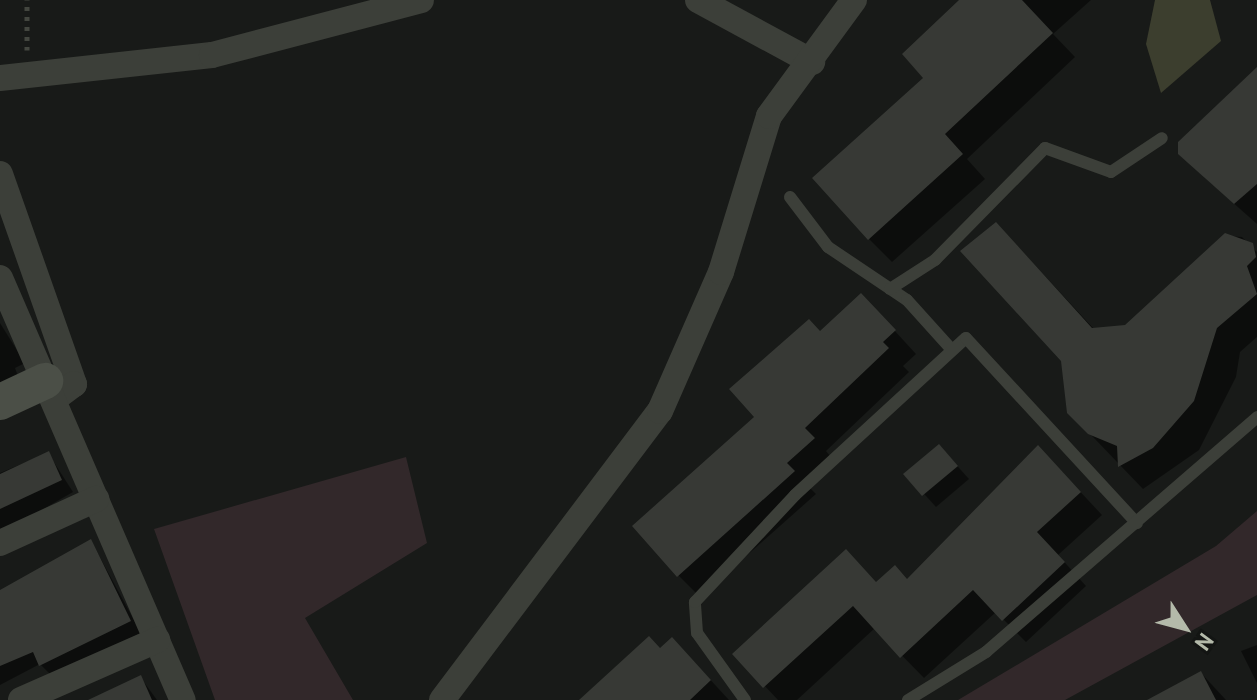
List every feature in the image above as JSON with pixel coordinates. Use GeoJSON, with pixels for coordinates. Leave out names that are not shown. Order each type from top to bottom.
{"type":"FeatureCollection","features":[{"type":"Feature","properties":{"kind":"street"},"geometry":{"type":"LineString","coordinates":[[0,78],[212,55],[421,0]]}},
{"type":"Feature","properties":{"kind":"street"},"geometry":{"type":"LineString","coordinates":[[698,0],[812,62]]}},
{"type":"Feature","properties":{"kind":"street"},"geometry":{"type":"LineString","coordinates":[[442,700],[660,411],[721,272],[769,116],[812,62],[854,0]]}},
{"type":"Feature","properties":{"kind":"street"},"geometry":{"type":"LineString","coordinates":[[0,174],[74,384],[0,402]]}},
{"type":"Feature","properties":{"kind":"street"},"geometry":{"type":"LineString","coordinates":[[1,284],[183,700]]}},
{"type":"Feature","properties":{"kind":"street"},"geometry":{"type":"LineString","coordinates":[[0,543],[96,499]]}},
{"type":"Feature","properties":{"kind":"street"},"geometry":{"type":"LineString","coordinates":[[21,700],[157,640]]}},
{"type":"Feature","properties":{"kind":"lane"},"geometry":{"type":"LineString","coordinates":[[890,289],[935,260],[1045,148],[1111,172],[1162,138]]}},
{"type":"Feature","properties":{"kind":"lane"},"geometry":{"type":"LineString","coordinates":[[790,197],[828,247],[890,289],[952,350]]}},
{"type":"Feature","properties":{"kind":"lane"},"geometry":{"type":"LineString","coordinates":[[745,700],[697,633],[695,602],[795,495],[966,338],[1137,523]]}},
{"type":"Feature","properties":{"kind":"lane"},"geometry":{"type":"LineString","coordinates":[[908,700],[986,652],[1257,417]]}},
{"type":"Feature","properties":{"kind":"path"},"geometry":{"type":"LineString","coordinates":[[27,0],[27,75]]}},
{"type":"Feature","properties":{"kind":"shaded area"},"geometry":{"type":"Polygon","coordinates":[[[1155,0],[1210,0],[1221,41],[1161,93],[1146,44],[1155,0]]]}},
{"type":"Feature","properties":{"kind":"shaded area"},"geometry":{"type":"Polygon","coordinates":[[[406,457],[427,543],[305,618],[353,700],[215,700],[154,529],[406,457]]]}},
{"type":"Feature","properties":{"kind":"shaded area"},"geometry":{"type":"Polygon","coordinates":[[[1257,511],[1257,595],[1065,700],[958,700],[1216,546],[1257,511]]]}},
{"type":"Feature","properties":{"kind":"building"},"geometry":{"type":"Polygon","coordinates":[[[959,0],[1022,0],[1053,33],[945,134],[963,154],[868,240],[812,178],[923,78],[902,54],[959,0]]]}},
{"type":"Feature","properties":{"kind":"building"},"geometry":{"type":"Polygon","coordinates":[[[1257,67],[1257,184],[1234,204],[1178,154],[1178,142],[1257,67]]]}},
{"type":"Feature","properties":{"kind":"building"},"geometry":{"type":"Polygon","coordinates":[[[996,222],[1092,328],[1125,325],[1225,233],[1253,243],[1256,257],[1247,266],[1257,294],[1217,328],[1194,401],[1153,448],[1118,467],[1117,446],[1088,434],[1067,413],[1061,361],[960,251],[996,222]]]}},
{"type":"Feature","properties":{"kind":"building"},"geometry":{"type":"Polygon","coordinates":[[[861,293],[896,330],[883,342],[889,348],[805,428],[815,438],[787,463],[795,471],[677,577],[632,526],[754,417],[729,389],[809,319],[820,331],[861,293]]]}},
{"type":"Feature","properties":{"kind":"building"},"geometry":{"type":"Polygon","coordinates":[[[939,444],[958,466],[922,496],[903,474],[939,444]]]}},
{"type":"Feature","properties":{"kind":"building"},"geometry":{"type":"Polygon","coordinates":[[[1038,445],[1081,492],[1037,532],[1065,562],[1002,621],[973,590],[900,658],[853,606],[763,688],[732,654],[846,549],[876,582],[895,565],[907,579],[1038,445]]]}},
{"type":"Feature","properties":{"kind":"building"},"geometry":{"type":"Polygon","coordinates":[[[49,451],[62,480],[0,509],[0,474],[49,451]]]}},
{"type":"Feature","properties":{"kind":"building"},"geometry":{"type":"Polygon","coordinates":[[[91,539],[131,621],[39,666],[33,652],[0,666],[0,590],[91,539]]]}},
{"type":"Feature","properties":{"kind":"building"},"geometry":{"type":"Polygon","coordinates":[[[649,636],[660,648],[672,637],[711,680],[690,700],[579,700],[649,636]]]}},
{"type":"Feature","properties":{"kind":"building"},"geometry":{"type":"Polygon","coordinates":[[[1201,671],[1216,700],[1147,700],[1201,671]]]}},
{"type":"Feature","properties":{"kind":"building"},"geometry":{"type":"Polygon","coordinates":[[[141,675],[152,700],[88,700],[141,675]]]}}]}
